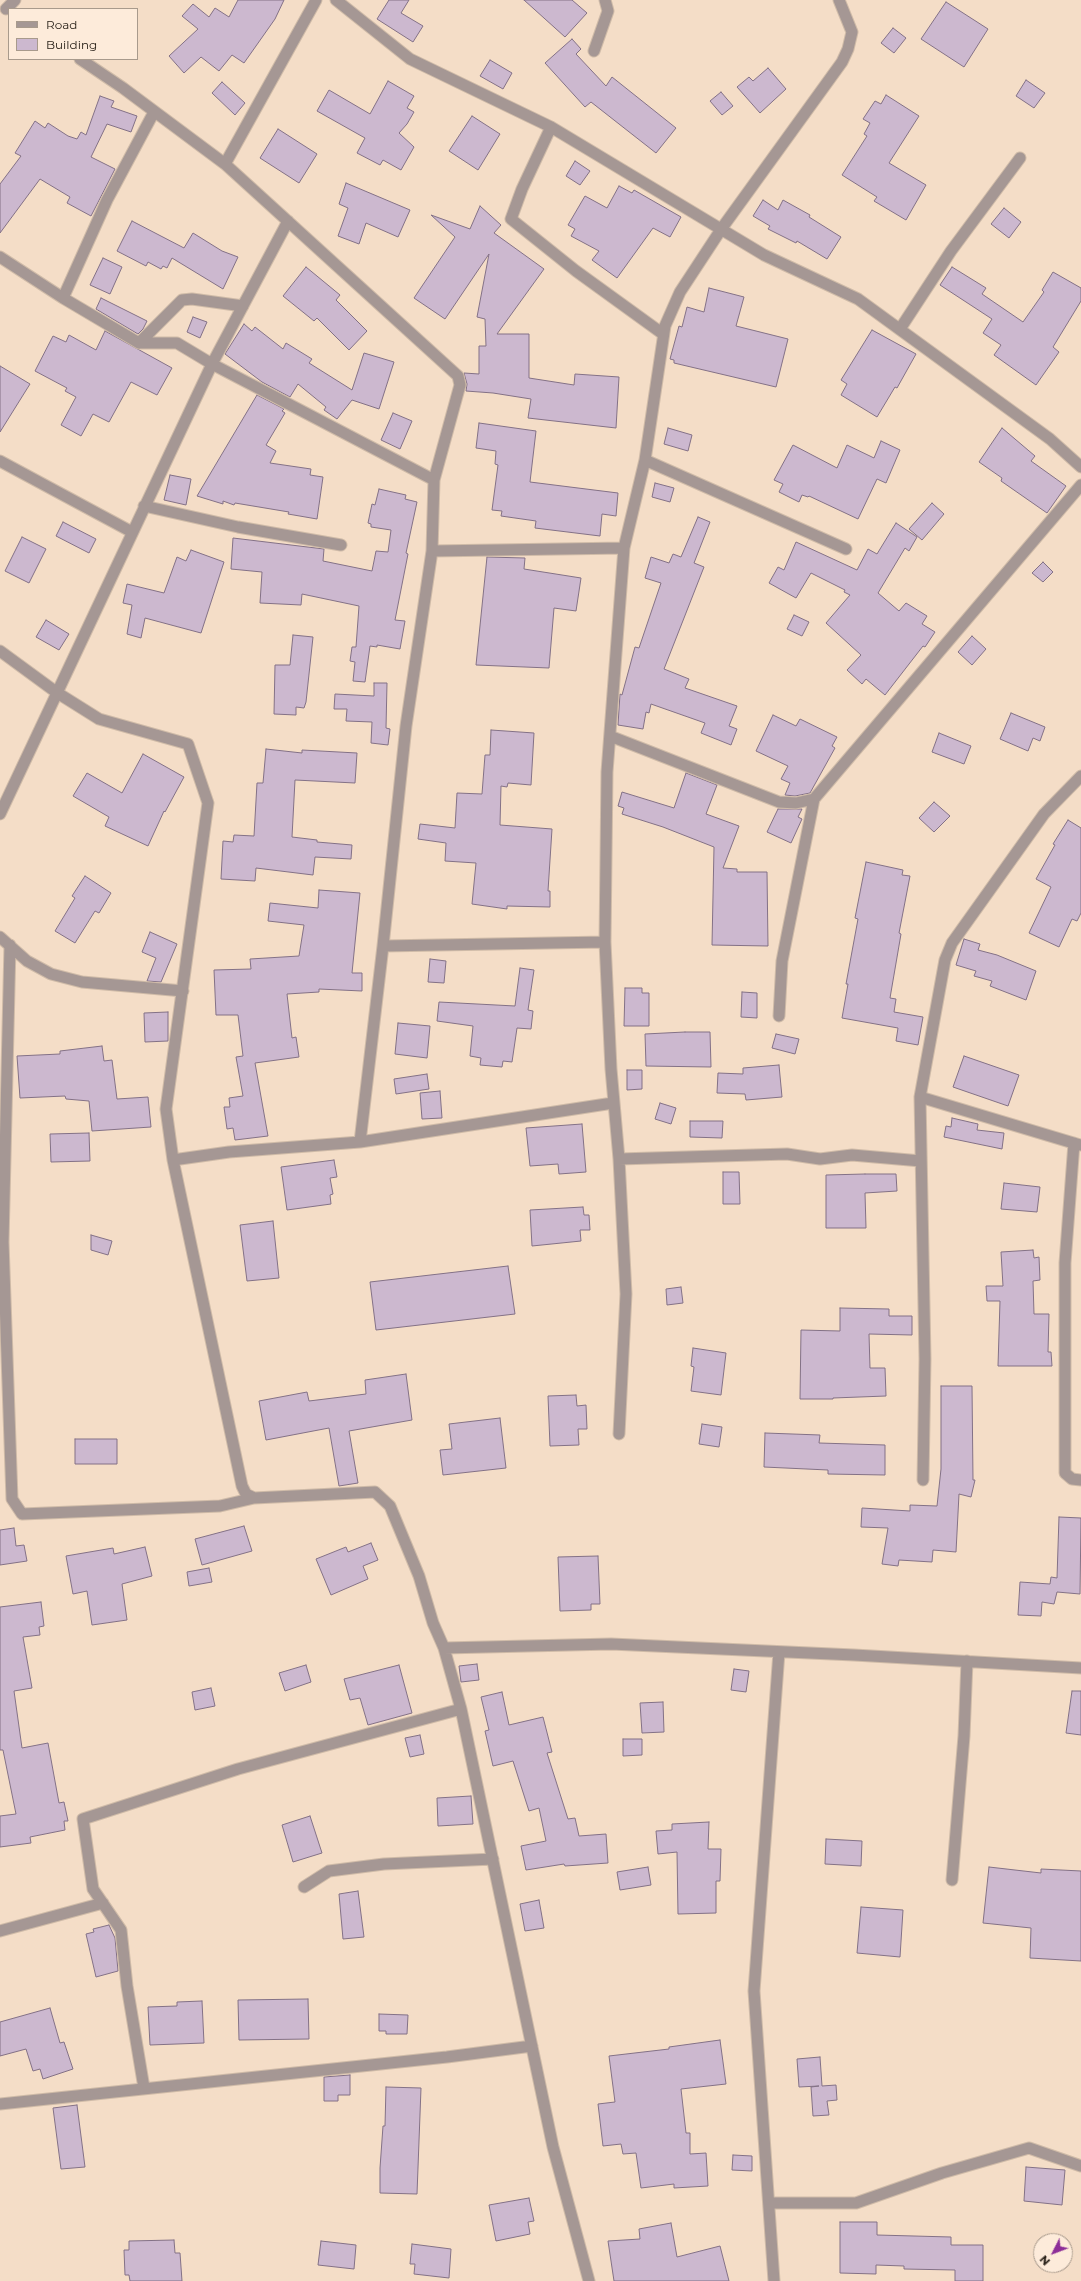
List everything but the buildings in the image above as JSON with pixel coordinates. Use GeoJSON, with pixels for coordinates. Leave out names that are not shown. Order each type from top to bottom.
{"type":"FeatureCollection","features":[{"type":"Feature","properties":{"kind":"street"},"geometry":{"type":"LineString","coordinates":[[5,9],[15,0]]}},
{"type":"Feature","properties":{"kind":"street"},"geometry":{"type":"LineString","coordinates":[[225,164],[316,0]]}},
{"type":"Feature","properties":{"kind":"street"},"geometry":{"type":"LineString","coordinates":[[336,0],[410,59],[551,127],[722,228],[764,256],[858,299],[1050,439],[1081,467]]}},
{"type":"Feature","properties":{"kind":"street"},"geometry":{"type":"LineString","coordinates":[[594,51],[608,11],[605,0]]}},
{"type":"Feature","properties":{"kind":"street"},"geometry":{"type":"LineString","coordinates":[[619,1434],[626,1294],[619,1159],[613,1102],[605,942],[607,772],[624,548],[645,460],[665,326],[680,292],[722,228],[842,62],[848,49],[852,32],[839,0]]}},
{"type":"Feature","properties":{"kind":"street"},"geometry":{"type":"LineString","coordinates":[[81,60],[225,164],[458,376],[460,385],[434,480],[432,551],[406,726],[383,946],[360,1142]]}},
{"type":"Feature","properties":{"kind":"street"},"geometry":{"type":"LineString","coordinates":[[63,298],[107,200],[154,112]]}},
{"type":"Feature","properties":{"kind":"street"},"geometry":{"type":"LineString","coordinates":[[551,127],[522,189],[511,219],[576,271],[663,334]]}},
{"type":"Feature","properties":{"kind":"street"},"geometry":{"type":"LineString","coordinates":[[900,329],[950,251],[1020,158]]}},
{"type":"Feature","properties":{"kind":"street"},"geometry":{"type":"LineString","coordinates":[[0,814],[56,692],[212,364],[288,221]]}},
{"type":"Feature","properties":{"kind":"street"},"geometry":{"type":"LineString","coordinates":[[0,257],[63,298],[139,343],[177,343],[212,364],[434,480]]}},
{"type":"Feature","properties":{"kind":"street"},"geometry":{"type":"LineString","coordinates":[[139,343],[182,300],[192,299],[243,306]]}},
{"type":"Feature","properties":{"kind":"street"},"geometry":{"type":"LineString","coordinates":[[645,460],[846,548]]}},
{"type":"Feature","properties":{"kind":"street"},"geometry":{"type":"LineString","coordinates":[[0,461],[132,532]]}},
{"type":"Feature","properties":{"kind":"street"},"geometry":{"type":"LineString","coordinates":[[779,1016],[782,961],[814,800],[1081,484]]}},
{"type":"Feature","properties":{"kind":"street"},"geometry":{"type":"LineString","coordinates":[[144,506],[238,527],[341,545]]}},
{"type":"Feature","properties":{"kind":"street"},"geometry":{"type":"LineString","coordinates":[[432,551],[624,548]]}},
{"type":"Feature","properties":{"kind":"street"},"geometry":{"type":"LineString","coordinates":[[0,651],[56,692],[100,719],[188,744],[208,803],[166,1109],[173,1160],[242,1486],[246,1494],[254,1498]]}},
{"type":"Feature","properties":{"kind":"street"},"geometry":{"type":"LineString","coordinates":[[610,736],[779,802],[796,803],[814,800]]}},
{"type":"Feature","properties":{"kind":"street"},"geometry":{"type":"LineString","coordinates":[[923,1480],[925,1359],[920,1097],[945,960],[952,943],[1044,814],[1081,776]]}},
{"type":"Feature","properties":{"kind":"street"},"geometry":{"type":"LineString","coordinates":[[0,937],[27,961],[51,974],[82,982],[183,990]]}},
{"type":"Feature","properties":{"kind":"street"},"geometry":{"type":"LineString","coordinates":[[383,946],[605,942]]}},
{"type":"Feature","properties":{"kind":"street"},"geometry":{"type":"LineString","coordinates":[[10,945],[2,1242],[12,1499],[22,1514],[220,1506],[254,1498],[376,1492],[390,1506],[419,1576],[433,1623],[444,1648],[461,1709],[553,2147],[589,2281]]}},
{"type":"Feature","properties":{"kind":"street"},"geometry":{"type":"LineString","coordinates":[[920,1097],[1078,1144],[1065,1263],[1066,1473],[1072,1479],[1081,1480]]}},
{"type":"Feature","properties":{"kind":"street"},"geometry":{"type":"LineString","coordinates":[[173,1160],[229,1152],[360,1142],[613,1102]]}},
{"type":"Feature","properties":{"kind":"street"},"geometry":{"type":"LineString","coordinates":[[619,1159],[787,1154],[820,1159],[852,1155],[921,1161]]}},
{"type":"Feature","properties":{"kind":"street"},"geometry":{"type":"LineString","coordinates":[[444,1648],[611,1644],[1081,1668]]}},
{"type":"Feature","properties":{"kind":"street"},"geometry":{"type":"LineString","coordinates":[[774,2281],[754,1991],[778,1652]]}},
{"type":"Feature","properties":{"kind":"street"},"geometry":{"type":"LineString","coordinates":[[952,1880],[964,1736],[967,1661]]}},
{"type":"Feature","properties":{"kind":"street"},"geometry":{"type":"LineString","coordinates":[[144,2088],[127,1986],[121,1930],[93,1889],[83,1819],[238,1769],[461,1709]]}},
{"type":"Feature","properties":{"kind":"street"},"geometry":{"type":"LineString","coordinates":[[304,1887],[329,1872],[384,1864],[493,1859]]}},
{"type":"Feature","properties":{"kind":"street"},"geometry":{"type":"LineString","coordinates":[[0,1931],[103,1903]]}},
{"type":"Feature","properties":{"kind":"street"},"geometry":{"type":"LineString","coordinates":[[0,2104],[447,2057],[532,2046]]}},
{"type":"Feature","properties":{"kind":"street"},"geometry":{"type":"LineString","coordinates":[[769,2203],[856,2203],[942,2173],[1029,2148],[1081,2166]]}}]}
